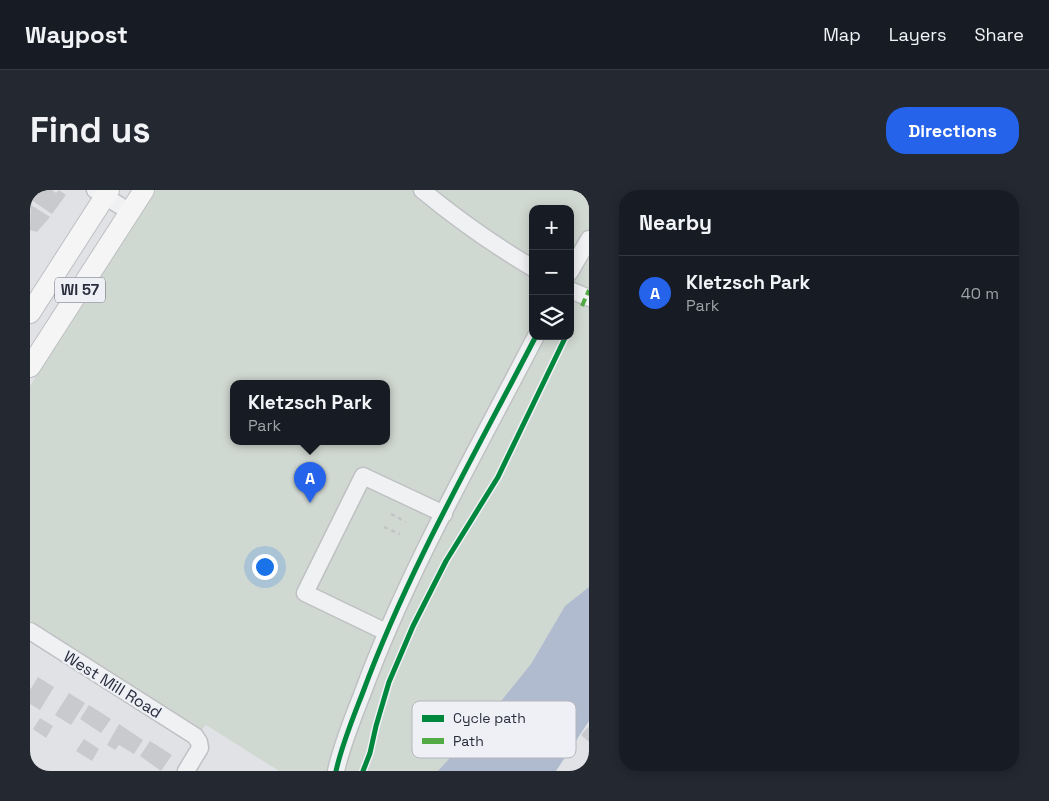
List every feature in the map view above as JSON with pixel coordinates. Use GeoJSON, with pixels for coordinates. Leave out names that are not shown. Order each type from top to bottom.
{"type":"FeatureCollection","features":[{"type":"Feature","properties":{"kind":"main road","name":"WI 57"},"geometry":{"type":"LineString","coordinates":[[30,367],[144,190]]}},
{"type":"Feature","properties":{"kind":"main road","name":"WI 57"},"geometry":{"type":"LineString","coordinates":[[30,313],[103,192]]}},
{"type":"Feature","properties":{"kind":"street"},"geometry":{"type":"LineString","coordinates":[[422,190],[454,216],[529,266]]}},
{"type":"Feature","properties":{"kind":"street"},"geometry":{"type":"LineString","coordinates":[[103,192],[130,212]]}},
{"type":"Feature","properties":{"kind":"street"},"geometry":{"type":"LineString","coordinates":[[574,265],[589,239]]}},
{"type":"Feature","properties":{"kind":"street"},"geometry":{"type":"LineString","coordinates":[[574,292],[589,298]]}},
{"type":"Feature","properties":{"kind":"street"},"geometry":{"type":"LineString","coordinates":[[336,771],[357,708],[386,632],[444,514],[534,340]]}},
{"type":"Feature","properties":{"kind":"street"},"geometry":{"type":"LineString","coordinates":[[386,632],[304,593],[363,476],[444,514]]}},
{"type":"Feature","properties":{"kind":"street","name":"West Mill Road"},"geometry":{"type":"LineString","coordinates":[[30,631],[195,736],[200,742],[200,748],[186,771]]}},
{"type":"Feature","properties":{"kind":"path"},"geometry":{"type":"LineString","coordinates":[[390,514],[406,522]]}},
{"type":"Feature","properties":{"kind":"path"},"geometry":{"type":"LineString","coordinates":[[384,527],[400,534]]}},
{"type":"Feature","properties":{"kind":"path"},"geometry":{"type":"LineString","coordinates":[[364,770],[367,762]]}},
{"type":"Feature","properties":{"kind":"shaded area"},"geometry":{"type":"Polygon","coordinates":[[[156,190],[589,190],[589,652],[550,701],[412,701],[412,758],[505,758],[495,771],[279,771],[206,725],[202,730],[30,620],[30,386],[156,190]]]}},
{"type":"Feature","properties":{"kind":"water"},"geometry":{"type":"Polygon","coordinates":[[[589,587],[589,721],[576,741],[576,701],[501,701],[531,664],[565,606],[589,587]]]}},
{"type":"Feature","properties":{"kind":"water"},"geometry":{"type":"Polygon","coordinates":[[[450,758],[565,758],[556,771],[438,771],[450,758]]]}},
{"type":"Feature","properties":{"kind":"building"},"geometry":{"type":"Polygon","coordinates":[[[36,190],[52,190],[56,193],[59,190],[66,195],[52,214],[30,199],[36,190]]]}},
{"type":"Feature","properties":{"kind":"building"},"geometry":{"type":"Polygon","coordinates":[[[31,205],[50,217],[37,232],[30,230],[31,205]]]}},
{"type":"Feature","properties":{"kind":"building"},"geometry":{"type":"Polygon","coordinates":[[[38,677],[54,687],[40,710],[30,704],[30,690],[38,677]]]}},
{"type":"Feature","properties":{"kind":"building"},"geometry":{"type":"Polygon","coordinates":[[[69,693],[85,703],[71,725],[55,715],[69,693]]]}},
{"type":"Feature","properties":{"kind":"building"},"geometry":{"type":"Polygon","coordinates":[[[89,705],[111,719],[101,733],[80,719],[89,705]]]}},
{"type":"Feature","properties":{"kind":"building"},"geometry":{"type":"Polygon","coordinates":[[[40,718],[53,726],[46,738],[33,729],[40,718]]]}},
{"type":"Feature","properties":{"kind":"building"},"geometry":{"type":"Polygon","coordinates":[[[119,724],[143,740],[134,754],[119,745],[115,750],[107,745],[119,724]]]}},
{"type":"Feature","properties":{"kind":"building"},"geometry":{"type":"Polygon","coordinates":[[[589,728],[589,742],[581,735],[589,728]]]}},
{"type":"Feature","properties":{"kind":"building"},"geometry":{"type":"Polygon","coordinates":[[[84,739],[99,749],[92,761],[76,751],[84,739]]]}},
{"type":"Feature","properties":{"kind":"building"},"geometry":{"type":"Polygon","coordinates":[[[150,741],[172,755],[161,771],[140,756],[150,741]]]}},
{"type":"Feature","properties":{"kind":"marked path"},"geometry":{"type":"LineString","coordinates":[[582,306],[589,290]]}},
{"type":"Feature","properties":{"kind":"cycle path"},"geometry":{"type":"LineString","coordinates":[[336,771],[352,721],[381,646],[401,601],[444,512],[534,340]]}},
{"type":"Feature","properties":{"kind":"cycle path"},"geometry":{"type":"LineString","coordinates":[[363,771],[370,753],[389,682],[413,626],[446,561],[498,477],[564,340]]}},
{"type":"Feature","properties":{"kind":"place","name":"Kletzsch Park"},"geometry":{"type":"Point","coordinates":[310,503]}}]}
